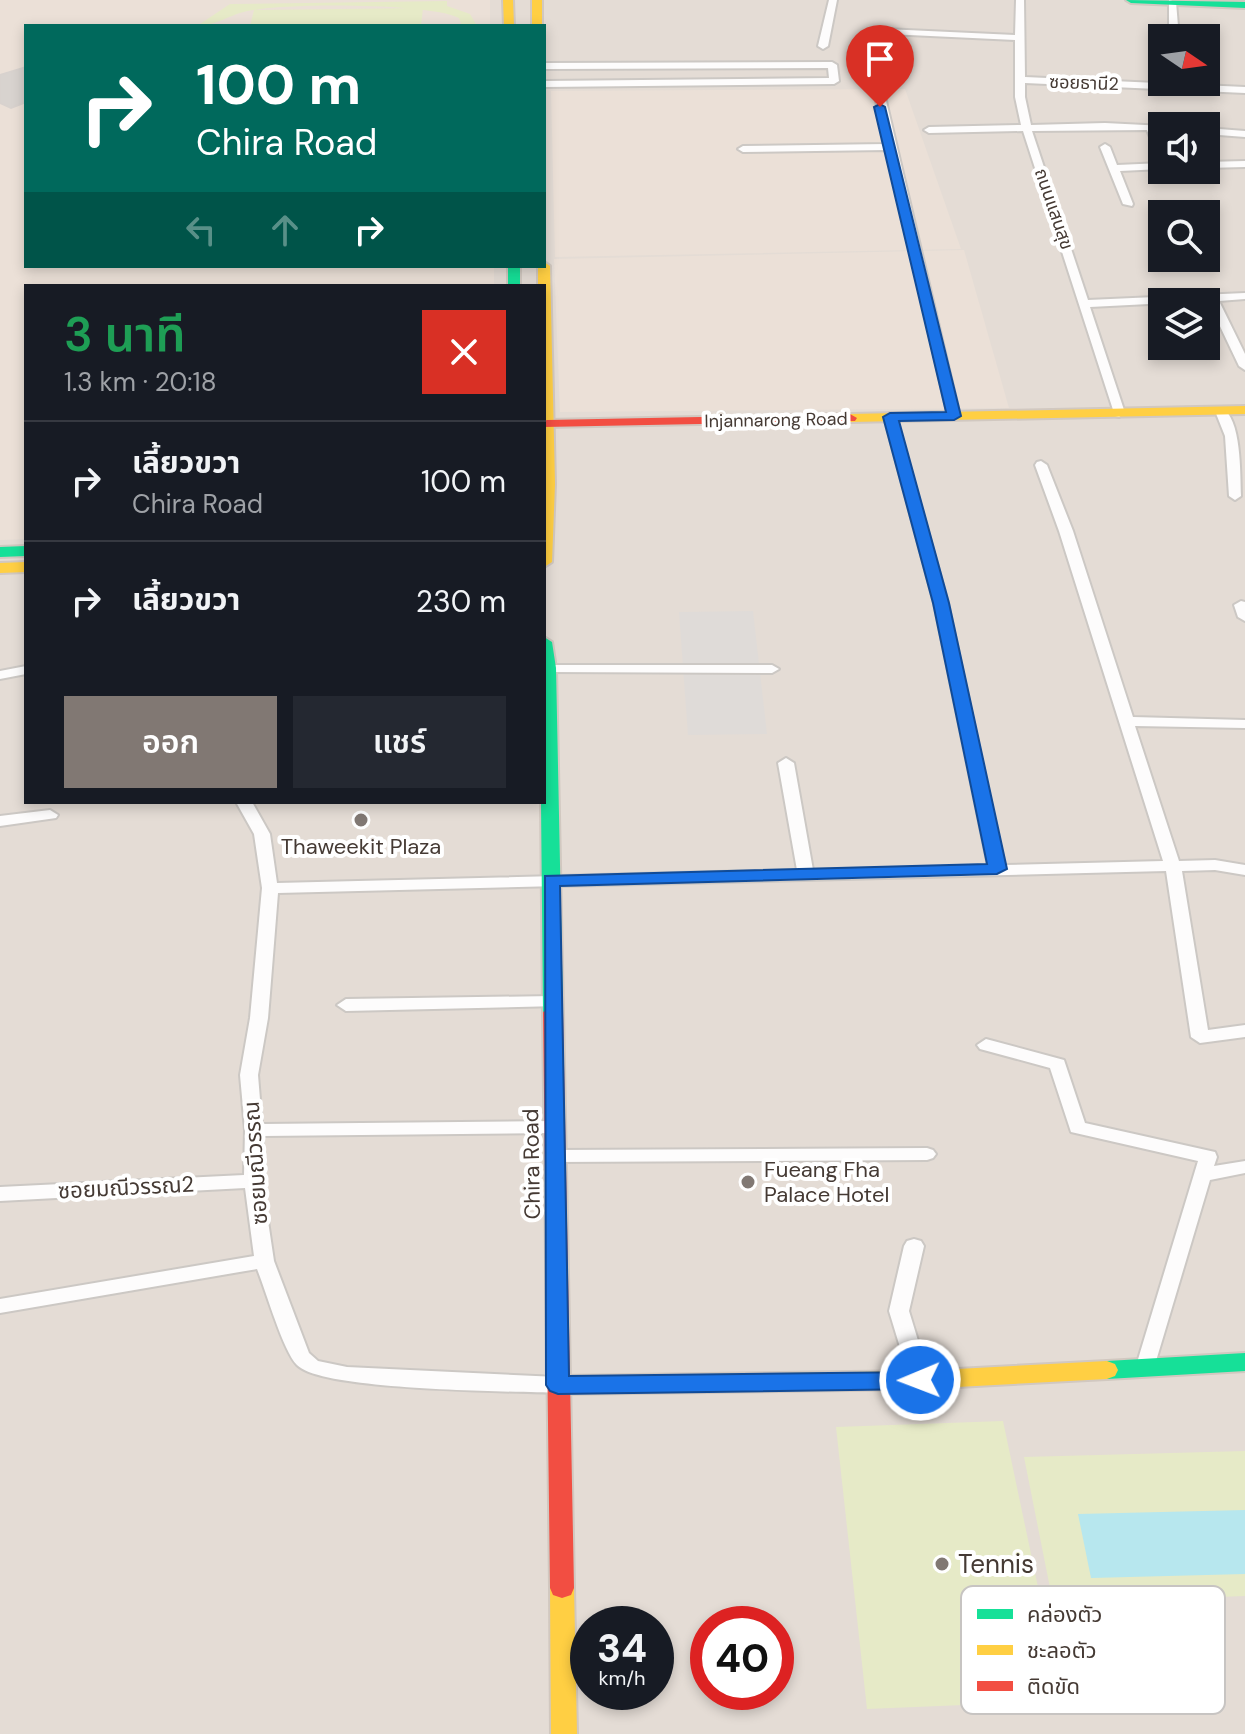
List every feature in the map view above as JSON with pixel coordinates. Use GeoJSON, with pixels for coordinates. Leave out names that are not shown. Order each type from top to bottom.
{"type":"FeatureCollection","features":[{"type":"Feature","properties":{"kind":"main road"},"geometry":{"type":"LineString","coordinates":[[508,0],[509,24]]}},
{"type":"Feature","properties":{"kind":"main road"},"geometry":{"type":"LineString","coordinates":[[537,0],[537,24]]}},
{"type":"Feature","properties":{"kind":"main road"},"geometry":{"type":"LineString","coordinates":[[1131,0],[1245,5]]}},
{"type":"Feature","properties":{"kind":"main road"},"geometry":{"type":"LineString","coordinates":[[546,371],[546,488]]}},
{"type":"Feature","properties":{"kind":"main road","name":"Injannarong Road"},"geometry":{"type":"LineString","coordinates":[[547,424],[1245,410]]}},
{"type":"Feature","properties":{"kind":"main road"},"geometry":{"type":"LineString","coordinates":[[0,552],[24,551]]}},
{"type":"Feature","properties":{"kind":"main road"},"geometry":{"type":"LineString","coordinates":[[0,568],[24,567]]}},
{"type":"Feature","properties":{"kind":"main road","name":"Chira Road"},"geometry":{"type":"LineString","coordinates":[[546,655],[564,1734]]}},
{"type":"Feature","properties":{"kind":"main road"},"geometry":{"type":"LineString","coordinates":[[558,1385],[920,1380],[1245,1362]]}},
{"type":"Feature","properties":{"kind":"street"},"geometry":{"type":"LineString","coordinates":[[823,46],[833,0]]}},
{"type":"Feature","properties":{"kind":"street","name":"ถนนแสนสุข"},"geometry":{"type":"LineString","coordinates":[[1020,0],[1020,80],[1027,129],[1119,413]]}},
{"type":"Feature","properties":{"kind":"street"},"geometry":{"type":"LineString","coordinates":[[1172,2],[1173,24]]}},
{"type":"Feature","properties":{"kind":"street"},"geometry":{"type":"LineString","coordinates":[[888,31],[1022,38]]}},
{"type":"Feature","properties":{"kind":"street"},"geometry":{"type":"LineString","coordinates":[[867,60],[874,71],[954,416]]}},
{"type":"Feature","properties":{"kind":"street"},"geometry":{"type":"LineString","coordinates":[[738,65],[740,82]]}},
{"type":"Feature","properties":{"kind":"street"},"geometry":{"type":"LineString","coordinates":[[546,66],[832,65],[834,81],[546,84]]}},
{"type":"Feature","properties":{"kind":"street"},"geometry":{"type":"LineString","coordinates":[[646,66],[649,83]]}},
{"type":"Feature","properties":{"kind":"street","name":"ซอยธานี2"},"geometry":{"type":"LineString","coordinates":[[1020,80],[1148,83]]}},
{"type":"Feature","properties":{"kind":"street","name":"ซอยธานี2"},"geometry":{"type":"LineString","coordinates":[[1220,88],[1245,90]]}},
{"type":"Feature","properties":{"kind":"street"},"geometry":{"type":"LineString","coordinates":[[929,130],[1148,128]]}},
{"type":"Feature","properties":{"kind":"street"},"geometry":{"type":"LineString","coordinates":[[1220,132],[1245,134]]}},
{"type":"Feature","properties":{"kind":"street"},"geometry":{"type":"LineString","coordinates":[[743,149],[890,147]]}},
{"type":"Feature","properties":{"kind":"street"},"geometry":{"type":"LineString","coordinates":[[1105,147],[1128,204]]}},
{"type":"Feature","properties":{"kind":"street"},"geometry":{"type":"LineString","coordinates":[[1220,165],[1245,164]]}},
{"type":"Feature","properties":{"kind":"street"},"geometry":{"type":"LineString","coordinates":[[1113,168],[1148,167]]}},
{"type":"Feature","properties":{"kind":"street"},"geometry":{"type":"LineString","coordinates":[[1220,297],[1245,296]]}},
{"type":"Feature","properties":{"kind":"street"},"geometry":{"type":"LineString","coordinates":[[1086,304],[1148,301]]}},
{"type":"Feature","properties":{"kind":"street"},"geometry":{"type":"LineString","coordinates":[[1220,314],[1245,366]]}},
{"type":"Feature","properties":{"kind":"street"},"geometry":{"type":"LineString","coordinates":[[1221,411],[1231,436],[1235,496]]}},
{"type":"Feature","properties":{"kind":"street"},"geometry":{"type":"LineString","coordinates":[[890,417],[941,603],[997,869]]}},
{"type":"Feature","properties":{"kind":"street"},"geometry":{"type":"LineString","coordinates":[[1041,465],[1066,531],[1173,867],[1200,1037],[1245,1031]]}},
{"type":"Feature","properties":{"kind":"street"},"geometry":{"type":"LineString","coordinates":[[548,668],[772,669]]}},
{"type":"Feature","properties":{"kind":"street"},"geometry":{"type":"LineString","coordinates":[[0,675],[24,670]]}},
{"type":"Feature","properties":{"kind":"street"},"geometry":{"type":"LineString","coordinates":[[1126,721],[1245,724]]}},
{"type":"Feature","properties":{"kind":"street"},"geometry":{"type":"LineString","coordinates":[[786,763],[806,875]]}},
{"type":"Feature","properties":{"kind":"street","name":"ซอยมณีวรรณ"},"geometry":{"type":"LineString","coordinates":[[245,804],[262,834],[270,888],[259,1018],[249,1075],[254,1130],[253,1181],[264,1261],[301,1357],[312,1367],[369,1377],[558,1385]]}},
{"type":"Feature","properties":{"kind":"street"},"geometry":{"type":"LineString","coordinates":[[0,821],[50,815]]}},
{"type":"Feature","properties":{"kind":"street"},"geometry":{"type":"LineString","coordinates":[[270,888],[997,869],[1215,865],[1245,870]]}},
{"type":"Feature","properties":{"kind":"street"},"geometry":{"type":"LineString","coordinates":[[346,1005],[553,1002]]}},
{"type":"Feature","properties":{"kind":"street"},"geometry":{"type":"LineString","coordinates":[[986,1045],[1058,1064],[1077,1128],[1208,1157],[1146,1366]]}},
{"type":"Feature","properties":{"kind":"street"},"geometry":{"type":"LineString","coordinates":[[254,1130],[555,1127]]}},
{"type":"Feature","properties":{"kind":"street"},"geometry":{"type":"LineString","coordinates":[[555,1156],[927,1154]]}},
{"type":"Feature","properties":{"kind":"street"},"geometry":{"type":"LineString","coordinates":[[1203,1175],[1245,1167]]}},
{"type":"Feature","properties":{"kind":"street","name":"ซอยมณีวรรณ2"},"geometry":{"type":"LineString","coordinates":[[0,1194],[253,1181]]}},
{"type":"Feature","properties":{"kind":"street"},"geometry":{"type":"LineString","coordinates":[[914,1246],[899,1311],[920,1380]]}},
{"type":"Feature","properties":{"kind":"street"},"geometry":{"type":"LineString","coordinates":[[0,1306],[264,1261]]}},
{"type":"Feature","properties":{"kind":"shaded area"},"geometry":{"type":"Polygon","coordinates":[[[0,0],[1245,0],[1245,1734],[0,1734],[0,0]]]}},
{"type":"Feature","properties":{"kind":"shaded area"},"geometry":{"type":"Polygon","coordinates":[[[0,0],[490,0],[490,24],[24,24],[24,268],[494,268],[494,284],[24,284],[24,539],[0,540],[0,0]]]}},
{"type":"Feature","properties":{"kind":"shaded area"},"geometry":{"type":"Polygon","coordinates":[[[905,89],[961,249],[555,257],[551,91],[905,89]]]}},
{"type":"Feature","properties":{"kind":"shaded area"},"geometry":{"type":"Polygon","coordinates":[[[964,250],[1009,408],[560,412],[554,259],[964,250]]]}},
{"type":"Feature","properties":{"kind":"shaded area"},"geometry":{"type":"Polygon","coordinates":[[[753,611],[767,734],[688,735],[679,612],[753,611]]]}},
{"type":"Feature","properties":{"kind":"green space"},"geometry":{"type":"Polygon","coordinates":[[[447,1],[447,6],[470,14],[476,24],[461,24],[459,18],[423,10],[421,24],[250,24],[254,10],[211,24],[200,24],[230,4],[447,1]],[[327,6],[255,10],[405,8],[327,6]]]}},
{"type":"Feature","properties":{"kind":"green space","name":"Tennis"},"geometry":{"type":"Polygon","coordinates":[[[1003,1421],[1038,1586],[961,1586],[961,1705],[867,1709],[836,1427],[1003,1421]]]}},
{"type":"Feature","properties":{"kind":"green space"},"geometry":{"type":"Polygon","coordinates":[[[1245,1451],[1245,1596],[1225,1597],[1225,1586],[1050,1586],[1024,1457],[1245,1451]]]}},
{"type":"Feature","properties":{"kind":"water"},"geometry":{"type":"Polygon","coordinates":[[[1245,1510],[1245,1574],[1091,1578],[1078,1514],[1245,1510]]]}},
{"type":"Feature","properties":{"kind":"building"},"geometry":{"type":"Polygon","coordinates":[[[24,68],[24,103],[11,108],[0,103],[0,75],[24,68]]]}},
{"type":"Feature","properties":{"kind":"traffic: fast"},"geometry":{"type":"LineString","coordinates":[[1131,0],[1245,5]]}},
{"type":"Feature","properties":{"kind":"traffic: fast"},"geometry":{"type":"LineString","coordinates":[[514,268],[514,284]]}},
{"type":"Feature","properties":{"kind":"traffic: fast"},"geometry":{"type":"LineString","coordinates":[[0,552],[24,551]]}},
{"type":"Feature","properties":{"kind":"traffic: fast"},"geometry":{"type":"LineString","coordinates":[[546,655],[553,1012]]}},
{"type":"Feature","properties":{"kind":"traffic: fast"},"geometry":{"type":"LineString","coordinates":[[1107,1370],[1245,1362]]}},
{"type":"Feature","properties":{"kind":"traffic: slow"},"geometry":{"type":"LineString","coordinates":[[508,0],[509,24]]}},
{"type":"Feature","properties":{"kind":"traffic: slow"},"geometry":{"type":"LineString","coordinates":[[537,0],[537,24]]}},
{"type":"Feature","properties":{"kind":"traffic: slow"},"geometry":{"type":"LineString","coordinates":[[544,268],[544,284]]}},
{"type":"Feature","properties":{"kind":"traffic: slow"},"geometry":{"type":"LineString","coordinates":[[546,375],[546,523]]}},
{"type":"Feature","properties":{"kind":"traffic: slow"},"geometry":{"type":"LineString","coordinates":[[850,418],[1245,410]]}},
{"type":"Feature","properties":{"kind":"traffic: slow"},"geometry":{"type":"LineString","coordinates":[[0,568],[24,567]]}},
{"type":"Feature","properties":{"kind":"traffic: slow"},"geometry":{"type":"LineString","coordinates":[[558,1385],[920,1380],[1107,1370]]}},
{"type":"Feature","properties":{"kind":"traffic: slow"},"geometry":{"type":"LineString","coordinates":[[562,1588],[564,1734]]}},
{"type":"Feature","properties":{"kind":"traffic: jam"},"geometry":{"type":"LineString","coordinates":[[547,424],[850,418]]}},
{"type":"Feature","properties":{"kind":"traffic: jam"},"geometry":{"type":"LineString","coordinates":[[553,1012],[562,1588]]}},
{"type":"Feature","properties":{"kind":"place","name":"Thaweekit Plaza"},"geometry":{"type":"Point","coordinates":[361,820]}},
{"type":"Feature","properties":{"kind":"place","name":"Fueang Fha Palace Hotel"},"geometry":{"type":"Point","coordinates":[748,1182]}},
{"type":"Feature","properties":{"kind":"place","name":"Tennis"},"geometry":{"type":"Point","coordinates":[942,1564]}},
{"type":"Feature","properties":{"kind":"route"},"geometry":{"type":"LineString","coordinates":[[880,107],[954,416],[890,417],[941,603],[997,869],[551,880],[558,1385],[920,1380]]}}]}
